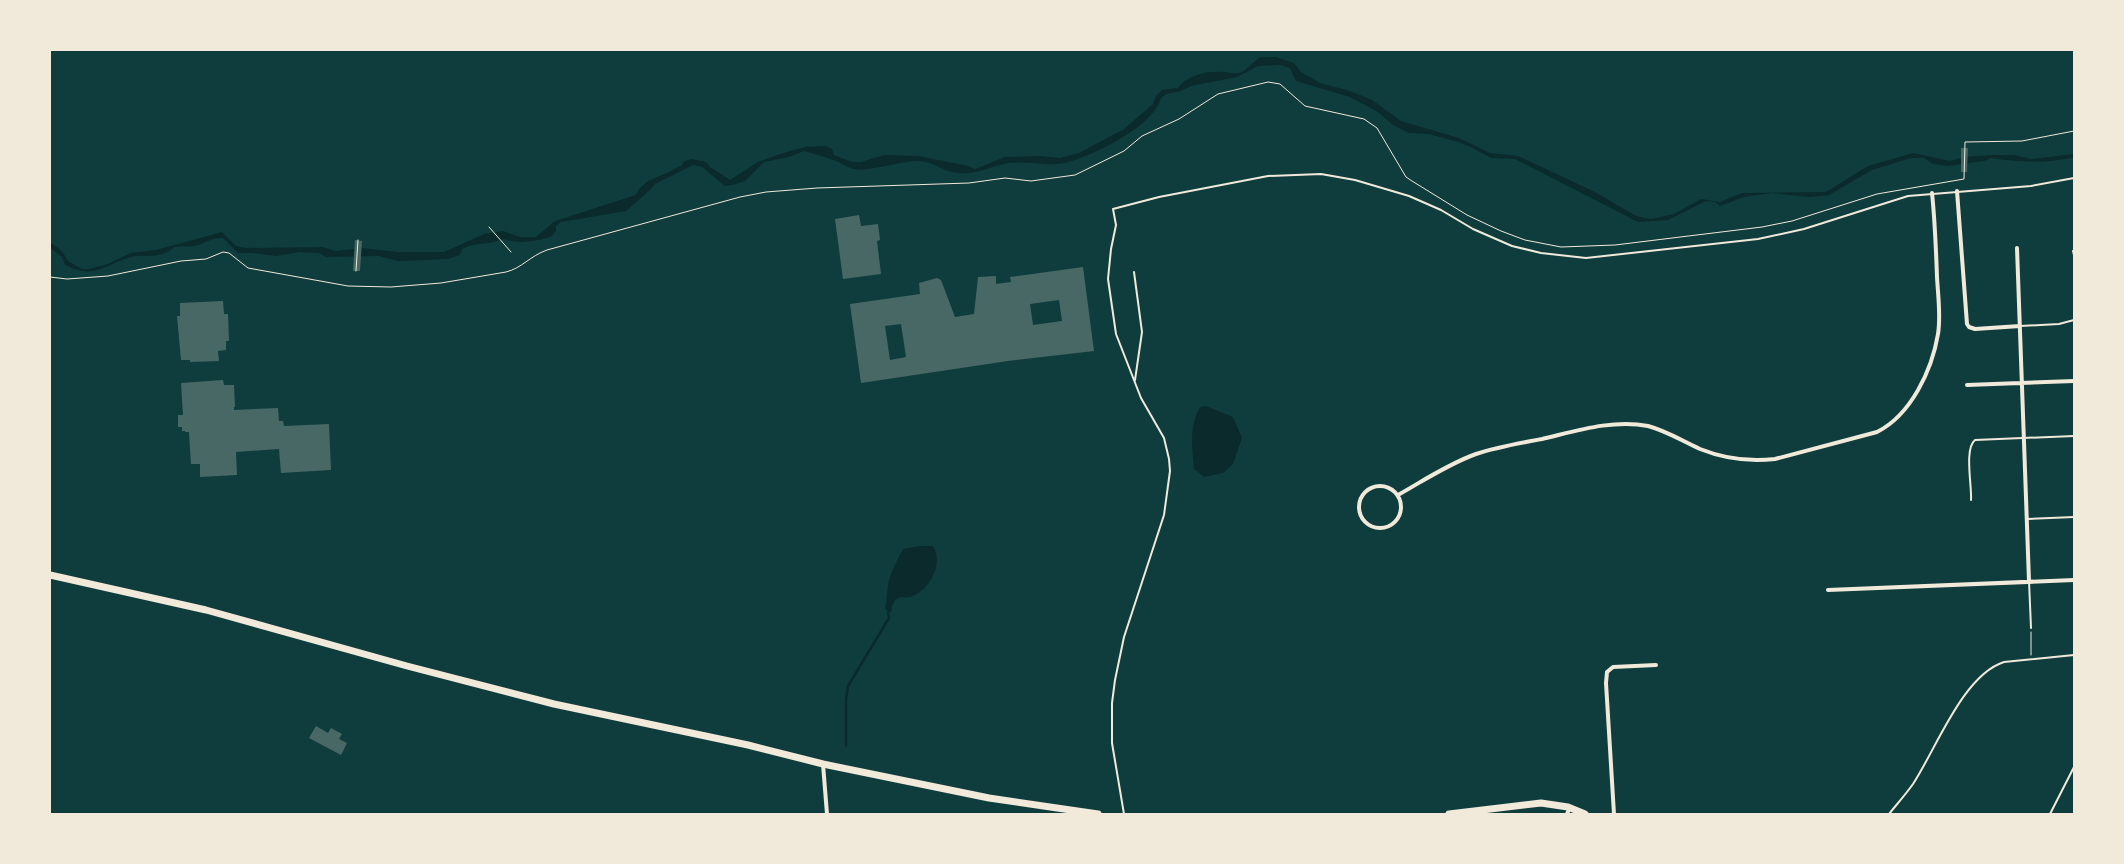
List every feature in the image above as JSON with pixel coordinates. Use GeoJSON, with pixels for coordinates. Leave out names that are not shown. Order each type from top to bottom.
{"type":"FeatureCollection","features":[{"type":"Feature","properties":{"kind":"highway"},"geometry":{"type":"LineString","coordinates":[[50,576],[206,610],[508,693],[748,745],[823,764],[998,800],[1098,814]]}},
{"type":"Feature","properties":{"kind":"highway"},"geometry":{"type":"LineString","coordinates":[[1449,814],[1541,803],[1585,814]]}},
{"type":"Feature","properties":{"kind":"street"},"geometry":{"type":"LineString","coordinates":[[1957,191],[1967,324],[1969,327],[1976,329],[2020,326]]}},
{"type":"Feature","properties":{"kind":"street"},"geometry":{"type":"LineString","coordinates":[[1398,495],[1476,454],[1596,427],[1619,424],[1645,426],[1668,432],[1699,448],[1721,456],[1747,460],[1775,459],[1877,432],[1885,428],[1900,414],[1917,390],[1927,371],[1937,336],[1938,310],[1932,193]]}},
{"type":"Feature","properties":{"kind":"street"},"geometry":{"type":"LineString","coordinates":[[2017,248],[2029,581]]}},
{"type":"Feature","properties":{"kind":"street"},"geometry":{"type":"LineString","coordinates":[[1967,385],[2074,381]]}},
{"type":"Feature","properties":{"kind":"street"},"geometry":{"type":"LineString","coordinates":[[1376,486],[1384,486],[1392,489],[1398,495],[1401,511],[1398,519],[1392,525],[1376,528],[1362,518],[1359,512],[1359,502],[1369,489],[1376,486]]}},
{"type":"Feature","properties":{"kind":"street"},"geometry":{"type":"LineString","coordinates":[[1828,590],[2074,580]]}},
{"type":"Feature","properties":{"kind":"street"},"geometry":{"type":"LineString","coordinates":[[1614,814],[1606,683],[1607,672],[1609,669],[1618,666],[1656,665]]}},
{"type":"Feature","properties":{"kind":"street"},"geometry":{"type":"LineString","coordinates":[[823,764],[827,814]]}},
{"type":"Feature","properties":{"kind":"lane"},"geometry":{"type":"LineString","coordinates":[[1124,814],[1112,743],[1112,704],[1115,680],[1124,637],[1164,515],[1170,471],[1164,438],[1141,398],[1116,334],[1108,279],[1116,225],[1114,210],[1136,202],[1268,176],[1321,174],[1355,180],[1409,196],[1441,210],[1473,229],[1512,246],[1541,253],[1586,258],[1758,238],[1804,229],[1908,196],[2031,186],[2074,178]]}},
{"type":"Feature","properties":{"kind":"lane"},"geometry":{"type":"LineString","coordinates":[[2073,251],[2074,255]]}},
{"type":"Feature","properties":{"kind":"lane"},"geometry":{"type":"LineString","coordinates":[[1134,272],[1142,332],[1134,380]]}},
{"type":"Feature","properties":{"kind":"lane"},"geometry":{"type":"LineString","coordinates":[[2020,326],[2059,324],[2074,320]]}},
{"type":"Feature","properties":{"kind":"lane"},"geometry":{"type":"LineString","coordinates":[[1971,500],[1969,452],[1970,444],[1975,440],[2074,436]]}},
{"type":"Feature","properties":{"kind":"lane"},"geometry":{"type":"LineString","coordinates":[[2027,519],[2073,517]]}},
{"type":"Feature","properties":{"kind":"lane"},"geometry":{"type":"LineString","coordinates":[[2029,581],[2031,628]]}},
{"type":"Feature","properties":{"kind":"lane"},"geometry":{"type":"LineString","coordinates":[[1889,814],[1912,786],[1974,681],[1998,664],[2074,654]]}},
{"type":"Feature","properties":{"kind":"lane"},"geometry":{"type":"LineString","coordinates":[[2050,814],[2074,767]]}},
{"type":"Feature","properties":{"kind":"path"},"geometry":{"type":"LineString","coordinates":[[50,277],[67,279],[108,276],[181,261],[206,259],[223,252],[230,253],[248,268],[348,286],[391,287],[442,283],[517,269],[533,255],[547,250],[740,197],[766,192],[872,185],[968,183],[1005,178],[1031,182],[1075,175],[1124,151],[1142,136],[1179,119],[1218,94],[1268,82],[1280,84],[1305,106],[1364,119],[1371,123],[1382,136],[1406,177],[1481,222],[1514,236],[1545,244],[1573,247],[1614,245],[1775,225],[1877,194],[1964,179],[1966,142],[2022,141],[2074,130]]}},
{"type":"Feature","properties":{"kind":"path"},"geometry":{"type":"LineString","coordinates":[[489,227],[511,252]]}},
{"type":"Feature","properties":{"kind":"path"},"geometry":{"type":"LineString","coordinates":[[356,271],[358,240]]}},
{"type":"Feature","properties":{"kind":"path"},"geometry":{"type":"LineString","coordinates":[[2031,628],[2031,659]]}},
{"type":"Feature","properties":{"kind":"water"},"geometry":{"type":"Polygon","coordinates":[[[1261,57],[1276,57],[1294,63],[1301,72],[1320,83],[1350,91],[1372,100],[1401,121],[1459,138],[1490,153],[1518,156],[1595,192],[1634,215],[1652,219],[1674,214],[1701,199],[1720,202],[1742,193],[1826,192],[1868,166],[1913,153],[1950,161],[1964,157],[1993,155],[2014,155],[2031,159],[2074,154],[2074,157],[2054,161],[2033,162],[1991,158],[1984,161],[1948,166],[1933,164],[1924,158],[1911,158],[1872,170],[1829,195],[1810,197],[1772,193],[1744,197],[1720,206],[1715,202],[1706,201],[1668,220],[1638,222],[1515,159],[1491,158],[1458,142],[1429,134],[1409,133],[1393,125],[1378,112],[1350,97],[1296,81],[1290,68],[1280,65],[1258,66],[1237,77],[1191,86],[1181,91],[1166,94],[1161,98],[1156,109],[1133,131],[1101,149],[1059,164],[1009,163],[978,172],[965,173],[948,171],[923,161],[918,161],[860,170],[804,151],[789,157],[764,162],[745,181],[725,186],[702,167],[693,165],[655,184],[626,211],[561,222],[556,226],[556,231],[551,237],[539,240],[522,242],[504,239],[472,245],[462,249],[460,255],[448,259],[398,261],[379,256],[326,257],[319,253],[300,252],[276,256],[238,253],[223,238],[219,238],[194,246],[175,247],[168,252],[152,256],[131,257],[99,270],[84,271],[65,265],[62,257],[50,248],[50,242],[62,251],[68,261],[82,269],[108,264],[131,253],[156,250],[222,232],[236,246],[245,248],[322,247],[336,251],[362,248],[398,252],[444,252],[484,234],[503,231],[520,237],[536,237],[555,221],[636,195],[639,189],[648,181],[682,165],[684,161],[692,159],[706,162],[710,167],[730,180],[758,162],[805,147],[825,146],[832,149],[834,155],[852,162],[861,162],[884,155],[918,156],[975,169],[1005,157],[1040,156],[1060,158],[1079,153],[1124,129],[1153,104],[1156,96],[1162,90],[1178,88],[1192,77],[1204,73],[1239,73],[1261,57]]]}},
{"type":"Feature","properties":{"kind":"water"},"geometry":{"type":"Polygon","coordinates":[[[1206,406],[1233,417],[1242,438],[1233,464],[1223,473],[1204,477],[1194,469],[1192,437],[1194,422],[1200,407],[1206,406]]]}},
{"type":"Feature","properties":{"kind":"water"},"geometry":{"type":"Polygon","coordinates":[[[933,546],[937,560],[934,575],[919,593],[911,597],[896,599],[891,612],[888,612],[885,608],[888,584],[896,562],[903,549],[933,546]]]}},
{"type":"Feature","properties":{"kind":"building"},"geometry":{"type":"Polygon","coordinates":[[[1961,148],[1968,148],[1967,172],[1961,172],[1961,148]]]}},
{"type":"Feature","properties":{"kind":"building"},"geometry":{"type":"Polygon","coordinates":[[[859,215],[861,226],[878,224],[880,240],[877,241],[881,274],[843,279],[835,219],[859,215]]]}},
{"type":"Feature","properties":{"kind":"building"},"geometry":{"type":"Polygon","coordinates":[[[355,240],[362,241],[360,271],[353,271],[355,240]]]}},
{"type":"Feature","properties":{"kind":"building"},"geometry":{"type":"Polygon","coordinates":[[[1083,267],[1094,351],[1008,361],[861,383],[850,304],[920,294],[919,283],[937,278],[941,280],[955,317],[974,314],[978,277],[996,276],[996,284],[1011,282],[1010,277],[1083,267]],[[1059,300],[1030,304],[1033,325],[1062,321],[1059,300]],[[901,324],[885,326],[890,360],[906,357],[901,324]]]}},
{"type":"Feature","properties":{"kind":"building"},"geometry":{"type":"Polygon","coordinates":[[[223,301],[224,314],[228,314],[229,341],[226,341],[226,350],[218,351],[219,361],[190,362],[190,360],[181,360],[177,316],[180,316],[180,303],[223,301]]]}},
{"type":"Feature","properties":{"kind":"building"},"geometry":{"type":"Polygon","coordinates":[[[223,380],[224,385],[234,385],[234,410],[278,408],[279,421],[283,421],[284,426],[329,424],[331,470],[281,473],[279,449],[236,452],[237,475],[200,477],[200,464],[191,464],[189,432],[182,431],[182,427],[178,427],[178,415],[183,415],[181,383],[223,380]]]}},
{"type":"Feature","properties":{"kind":"building"},"geometry":{"type":"Polygon","coordinates":[[[316,726],[328,733],[331,728],[342,734],[339,739],[347,743],[341,755],[309,738],[316,726]]]}},
{"type":"Feature","properties":{"kind":"waterway"},"geometry":{"type":"LineString","coordinates":[[846,746],[846,699],[848,686],[889,618],[888,612]]}}]}
